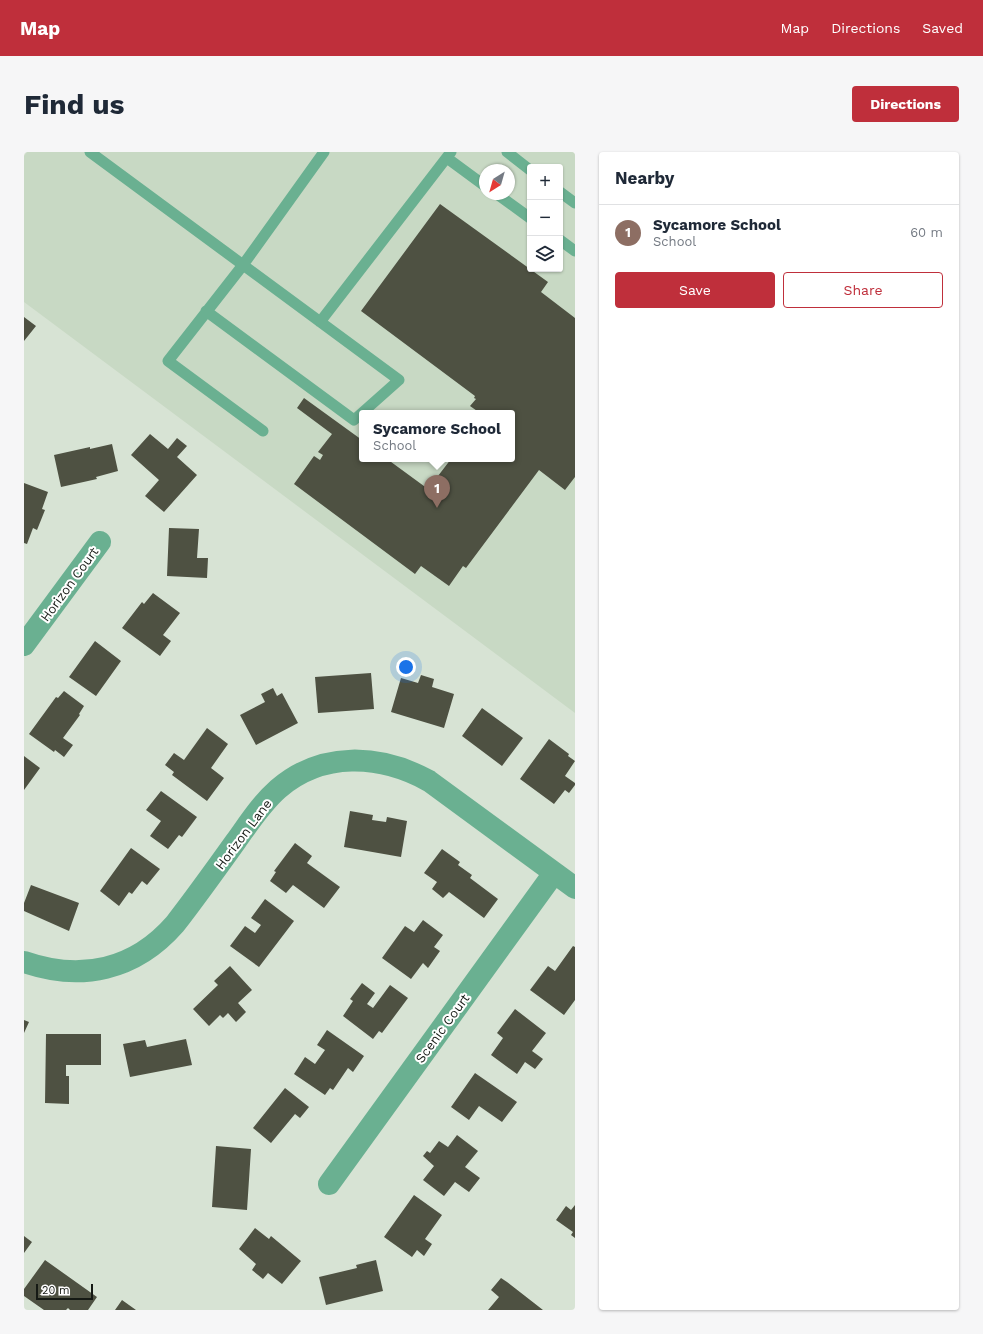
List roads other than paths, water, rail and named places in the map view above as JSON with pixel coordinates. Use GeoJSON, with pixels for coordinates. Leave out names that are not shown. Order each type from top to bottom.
{"type":"FeatureCollection","features":[{"type":"Feature","properties":{"kind":"street","name":"Horizon Court"},"geometry":{"type":"LineString","coordinates":[[24,645],[100,542]]}},
{"type":"Feature","properties":{"kind":"street","name":"Horizon Lane"},"geometry":{"type":"LineString","coordinates":[[24,962],[42,968],[68,972],[94,971],[120,964],[142,953],[164,937],[175,924],[266,800],[287,782],[302,774],[335,762],[362,759],[388,763],[413,772],[429,780],[575,888]]}},
{"type":"Feature","properties":{"kind":"street","name":"Scenic Court"},"geometry":{"type":"LineString","coordinates":[[329,1184],[554,873]]}},
{"type":"Feature","properties":{"kind":"lane"},"geometry":{"type":"LineString","coordinates":[[90,152],[399,380],[365,410]]}},
{"type":"Feature","properties":{"kind":"lane"},"geometry":{"type":"LineString","coordinates":[[263,431],[168,361],[243,265],[324,152]]}},
{"type":"Feature","properties":{"kind":"lane"},"geometry":{"type":"LineString","coordinates":[[507,152],[527,168]]}},
{"type":"Feature","properties":{"kind":"lane"},"geometry":{"type":"LineString","coordinates":[[320,322],[449,155],[479,181]]}},
{"type":"Feature","properties":{"kind":"lane"},"geometry":{"type":"LineString","coordinates":[[563,194],[575,203]]}},
{"type":"Feature","properties":{"kind":"lane"},"geometry":{"type":"LineString","coordinates":[[504,200],[527,216]]}},
{"type":"Feature","properties":{"kind":"lane"},"geometry":{"type":"LineString","coordinates":[[563,242],[575,251]]}},
{"type":"Feature","properties":{"kind":"lane"},"geometry":{"type":"LineString","coordinates":[[206,311],[354,420],[359,416]]}},
{"type":"Feature","properties":{"kind":"place","name":"Sycamore School"},"geometry":{"type":"Point","coordinates":[437,508]}}]}
